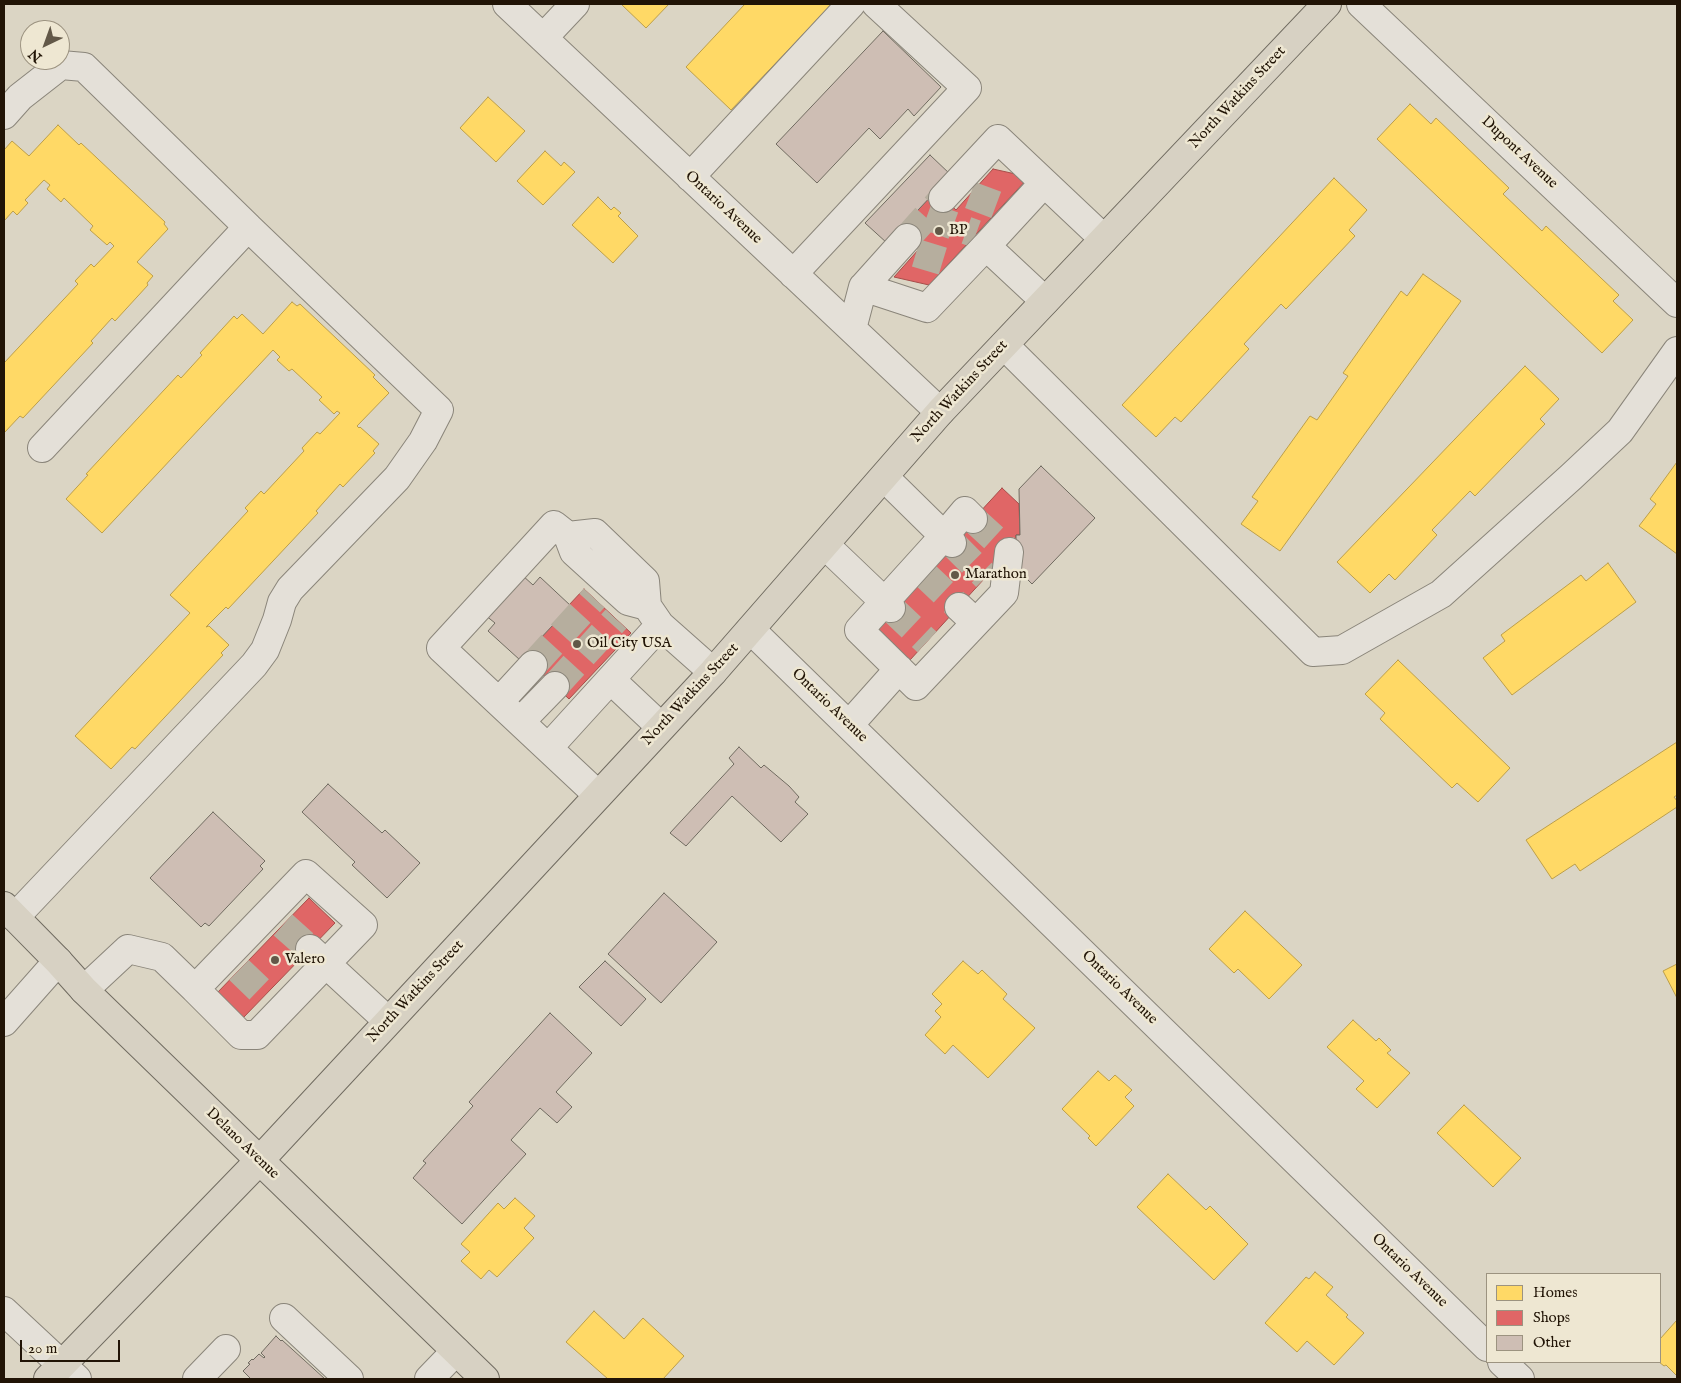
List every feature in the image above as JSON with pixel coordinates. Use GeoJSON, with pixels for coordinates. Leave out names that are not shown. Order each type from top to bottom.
{"type":"FeatureCollection","features":[{"type":"Feature","properties":{"kind":"main road","name":"North Watkins Street"},"geometry":{"type":"LineString","coordinates":[[62,1375],[713,672],[940,412],[1327,4]]}},
{"type":"Feature","properties":{"kind":"main road","name":"Delano Avenue"},"geometry":{"type":"LineString","coordinates":[[9,911],[84,990],[485,1379]]}},
{"type":"Feature","properties":{"kind":"street","name":"Ontario Avenue"},"geometry":{"type":"LineString","coordinates":[[507,4],[940,412]]}},
{"type":"Feature","properties":{"kind":"street"},"geometry":{"type":"LineString","coordinates":[[543,38],[575,4]]}},
{"type":"Feature","properties":{"kind":"street"},"geometry":{"type":"LineString","coordinates":[[690,177],[851,4]]}},
{"type":"Feature","properties":{"kind":"street"},"geometry":{"type":"LineString","coordinates":[[793,274],[966,88],[876,4]]}},
{"type":"Feature","properties":{"kind":"street","name":"Dupont Avenue"},"geometry":{"type":"LineString","coordinates":[[1361,4],[1677,303]]}},
{"type":"Feature","properties":{"kind":"street"},"geometry":{"type":"LineString","coordinates":[[4,115],[20,98],[61,65],[84,66],[248,228],[439,410],[423,441],[397,478],[290,589],[282,602],[278,620],[265,650],[254,665],[9,911]]}},
{"type":"Feature","properties":{"kind":"street"},"geometry":{"type":"LineString","coordinates":[[956,193],[998,139],[1104,239]]}},
{"type":"Feature","properties":{"kind":"street"},"geometry":{"type":"LineString","coordinates":[[863,287],[927,308],[957,265],[985,240],[1010,209],[1044,183]]}},
{"type":"Feature","properties":{"kind":"street"},"geometry":{"type":"LineString","coordinates":[[42,448],[248,228]]}},
{"type":"Feature","properties":{"kind":"street"},"geometry":{"type":"LineString","coordinates":[[985,240],[1045,301]]}},
{"type":"Feature","properties":{"kind":"street"},"geometry":{"type":"LineString","coordinates":[[852,329],[863,287],[907,246]]}},
{"type":"Feature","properties":{"kind":"street"},"geometry":{"type":"LineString","coordinates":[[1004,345],[1313,652],[1342,650],[1441,594],[1620,431],[1677,351]]}},
{"type":"Feature","properties":{"kind":"street"},"geometry":{"type":"LineString","coordinates":[[884,478],[948,539]]}},
{"type":"Feature","properties":{"kind":"street"},"geometry":{"type":"LineString","coordinates":[[973,519],[965,512],[948,539],[888,605],[859,630],[916,686],[935,649],[995,585],[1009,552]]}},
{"type":"Feature","properties":{"kind":"street"},"geometry":{"type":"LineString","coordinates":[[598,795],[442,648],[554,525],[568,536],[574,552],[601,590],[638,613],[713,672]]}},
{"type":"Feature","properties":{"kind":"street"},"geometry":{"type":"LineString","coordinates":[[548,748],[611,680],[638,613],[644,581],[595,533],[568,536]]}},
{"type":"Feature","properties":{"kind":"street"},"geometry":{"type":"LineString","coordinates":[[825,545],[888,605]]}},
{"type":"Feature","properties":{"kind":"street","name":"Ontario Avenue"},"geometry":{"type":"LineString","coordinates":[[751,630],[1486,1346]]}},
{"type":"Feature","properties":{"kind":"street"},"geometry":{"type":"LineString","coordinates":[[499,702],[533,666]]}},
{"type":"Feature","properties":{"kind":"street"},"geometry":{"type":"LineString","coordinates":[[849,725],[899,669]]}},
{"type":"Feature","properties":{"kind":"street"},"geometry":{"type":"LineString","coordinates":[[611,680],[661,727]]}},
{"type":"Feature","properties":{"kind":"street"},"geometry":{"type":"LineString","coordinates":[[520,722],[555,686]]}},
{"type":"Feature","properties":{"kind":"street"},"geometry":{"type":"LineString","coordinates":[[84,990],[128,949],[162,957],[241,1035],[257,1035],[273,1003],[317,957],[363,925],[306,874],[276,919],[232,964],[195,989]]}},
{"type":"Feature","properties":{"kind":"street"},"geometry":{"type":"LineString","coordinates":[[317,957],[388,1021]]}},
{"type":"Feature","properties":{"kind":"street"},"geometry":{"type":"LineString","coordinates":[[4,1022],[58,961]]}},
{"type":"Feature","properties":{"kind":"street"},"geometry":{"type":"LineString","coordinates":[[4,1311],[62,1375]]}},
{"type":"Feature","properties":{"kind":"street"},"geometry":{"type":"LineString","coordinates":[[284,1318],[349,1379]]}},
{"type":"Feature","properties":{"kind":"street"},"geometry":{"type":"LineString","coordinates":[[197,1379],[226,1349]]}},
{"type":"Feature","properties":{"kind":"street"},"geometry":{"type":"LineString","coordinates":[[429,1379],[456,1351]]}},
{"type":"Feature","properties":{"kind":"street"},"geometry":{"type":"LineString","coordinates":[[1503,1363],[1520,1379]]}},
{"type":"Feature","properties":{"kind":"building: Homes"},"geometry":{"type":"Polygon","coordinates":[[[621,4],[669,4],[646,28],[621,4]]]}},
{"type":"Feature","properties":{"kind":"building: Homes"},"geometry":{"type":"Polygon","coordinates":[[[745,4],[832,4],[731,110],[686,67],[745,4]]]}},
{"type":"Feature","properties":{"kind":"building: Homes"},"geometry":{"type":"Polygon","coordinates":[[[488,97],[525,131],[496,162],[460,128],[488,97]]]}},
{"type":"Feature","properties":{"kind":"building: Homes"},"geometry":{"type":"Polygon","coordinates":[[[1410,104],[1431,124],[1436,118],[1509,188],[1503,194],[1542,231],[1546,226],[1619,295],[1613,301],[1633,320],[1602,353],[1377,139],[1410,104]]]}},
{"type":"Feature","properties":{"kind":"building: Homes"},"geometry":{"type":"Polygon","coordinates":[[[58,125],[79,145],[81,143],[165,222],[164,224],[168,229],[137,262],[153,276],[147,283],[148,285],[115,321],[112,318],[91,341],[93,343],[23,418],[20,416],[4,433],[4,363],[78,284],[75,281],[91,264],[94,267],[114,246],[110,242],[107,245],[90,230],[93,226],[64,198],[61,202],[47,189],[50,185],[44,180],[25,200],[28,203],[17,215],[13,211],[4,221],[4,150],[12,141],[29,156],[58,125]]]}},
{"type":"Feature","properties":{"kind":"building: Homes"},"geometry":{"type":"Polygon","coordinates":[[[545,151],[561,166],[564,162],[575,172],[543,205],[517,181],[545,151]]]}},
{"type":"Feature","properties":{"kind":"building: Homes"},"geometry":{"type":"Polygon","coordinates":[[[1334,178],[1367,210],[1349,230],[1355,236],[1286,309],[1281,304],[1244,344],[1249,349],[1181,422],[1175,417],[1156,437],[1122,405],[1334,178]]]}},
{"type":"Feature","properties":{"kind":"building: Homes"},"geometry":{"type":"Polygon","coordinates":[[[598,197],[611,210],[614,207],[621,213],[618,216],[638,236],[613,263],[572,225],[598,197]]]}},
{"type":"Feature","properties":{"kind":"building: Homes"},"geometry":{"type":"Polygon","coordinates":[[[1423,274],[1461,301],[1280,551],[1241,524],[1258,501],[1252,497],[1310,416],[1317,420],[1348,376],[1343,373],[1401,291],[1407,296],[1423,274]]]}},
{"type":"Feature","properties":{"kind":"building: Homes"},"geometry":{"type":"Polygon","coordinates":[[[292,302],[297,306],[300,304],[375,375],[373,377],[389,393],[357,426],[379,444],[373,451],[375,453],[343,487],[340,484],[316,511],[318,513],[228,609],[226,607],[206,627],[209,626],[229,645],[221,653],[223,655],[135,749],[132,747],[111,769],[75,736],[190,613],[170,595],[248,511],[245,508],[261,491],[264,494],[304,451],[302,448],[317,432],[320,434],[340,413],[337,411],[334,414],[319,400],[322,397],[292,369],[289,371],[277,360],[280,357],[273,350],[102,533],[66,499],[88,475],[86,474],[178,375],[181,378],[202,355],[200,353],[234,316],[237,319],[242,314],[263,334],[292,302]]]}},
{"type":"Feature","properties":{"kind":"building: Homes"},"geometry":{"type":"Polygon","coordinates":[[[1525,366],[1559,399],[1540,419],[1545,424],[1475,496],[1470,491],[1432,530],[1437,535],[1395,580],[1389,574],[1370,593],[1337,562],[1525,366]]]}},
{"type":"Feature","properties":{"kind":"building: Homes"},"geometry":{"type":"Polygon","coordinates":[[[1677,462],[1677,554],[1639,526],[1656,504],[1650,499],[1677,462]]]}},
{"type":"Feature","properties":{"kind":"building: Homes"},"geometry":{"type":"Polygon","coordinates":[[[1608,563],[1636,602],[1512,695],[1483,658],[1505,641],[1501,635],[1581,575],[1586,581],[1608,563]]]}},
{"type":"Feature","properties":{"kind":"building: Homes"},"geometry":{"type":"Polygon","coordinates":[[[1398,660],[1510,768],[1478,802],[1457,783],[1452,788],[1380,719],[1385,713],[1365,694],[1398,660]]]}},
{"type":"Feature","properties":{"kind":"building: Homes"},"geometry":{"type":"Polygon","coordinates":[[[1677,742],[1677,795],[1674,797],[1677,801],[1677,807],[1580,871],[1575,864],[1552,879],[1526,840],[1677,742]]]}},
{"type":"Feature","properties":{"kind":"building: Homes"},"geometry":{"type":"Polygon","coordinates":[[[1245,911],[1302,965],[1269,999],[1238,969],[1234,973],[1209,949],[1245,911]]]}},
{"type":"Feature","properties":{"kind":"building: Homes"},"geometry":{"type":"Polygon","coordinates":[[[963,961],[978,974],[982,970],[1007,994],[1003,999],[1035,1028],[988,1078],[953,1045],[945,1054],[925,1035],[941,1017],[935,1011],[942,1004],[932,994],[963,961]]]}},
{"type":"Feature","properties":{"kind":"building: Homes"},"geometry":{"type":"Polygon","coordinates":[[[1677,964],[1677,998],[1663,971],[1677,964]]]}},
{"type":"Feature","properties":{"kind":"building: Homes"},"geometry":{"type":"Polygon","coordinates":[[[1353,1020],[1376,1041],[1379,1038],[1391,1050],[1387,1053],[1410,1073],[1377,1108],[1356,1089],[1364,1081],[1327,1047],[1353,1020]]]}},
{"type":"Feature","properties":{"kind":"building: Homes"},"geometry":{"type":"Polygon","coordinates":[[[1098,1071],[1109,1081],[1115,1075],[1132,1090],[1125,1097],[1134,1106],[1096,1146],[1088,1138],[1090,1136],[1062,1109],[1098,1071]]]}},
{"type":"Feature","properties":{"kind":"building: Homes"},"geometry":{"type":"Polygon","coordinates":[[[1464,1105],[1521,1158],[1493,1187],[1437,1133],[1464,1105]]]}},
{"type":"Feature","properties":{"kind":"building: Homes"},"geometry":{"type":"Polygon","coordinates":[[[1168,1174],[1206,1210],[1210,1206],[1248,1244],[1214,1280],[1137,1207],[1168,1174]]]}},
{"type":"Feature","properties":{"kind":"building: Homes"},"geometry":{"type":"Polygon","coordinates":[[[515,1198],[535,1216],[524,1228],[534,1238],[497,1277],[489,1270],[481,1279],[461,1261],[470,1252],[461,1244],[498,1203],[504,1209],[515,1198]]]}},
{"type":"Feature","properties":{"kind":"building: Homes"},"geometry":{"type":"Polygon","coordinates":[[[1315,1272],[1333,1287],[1326,1295],[1364,1333],[1334,1365],[1307,1341],[1297,1352],[1265,1323],[1306,1277],[1309,1279],[1315,1272]]]}},
{"type":"Feature","properties":{"kind":"building: Homes"},"geometry":{"type":"Polygon","coordinates":[[[594,1311],[624,1339],[643,1318],[684,1356],[663,1379],[608,1379],[566,1342],[594,1311]]]}},
{"type":"Feature","properties":{"kind":"building: Homes"},"geometry":{"type":"Polygon","coordinates":[[[1677,1320],[1677,1376],[1666,1365],[1664,1366],[1660,1363],[1661,1338],[1677,1320]]]}},
{"type":"Feature","properties":{"kind":"building: Shops","name":"BP"},"geometry":{"type":"Polygon","coordinates":[[[993,169],[1029,177],[929,285],[894,277],[919,249],[894,227],[931,187],[956,210],[993,169]]]}},
{"type":"Feature","properties":{"kind":"building: Shops","name":"Marathon"},"geometry":{"type":"Polygon","coordinates":[[[1002,488],[1019,504],[1020,535],[1016,535],[1016,544],[910,660],[874,627],[1002,488]]]}},
{"type":"Feature","properties":{"kind":"building: Shops","name":"Oil City USA"},"geometry":{"type":"Polygon","coordinates":[[[584,589],[631,633],[569,699],[522,655],[584,589]]]}},
{"type":"Feature","properties":{"kind":"building: Shops","name":"Valero"},"geometry":{"type":"Polygon","coordinates":[[[309,898],[335,923],[242,1019],[216,994],[309,898]]]}},
{"type":"Feature","properties":{"kind":"building: Other"},"geometry":{"type":"Polygon","coordinates":[[[883,31],[941,87],[914,116],[908,109],[880,139],[869,128],[817,183],[776,144],[883,31]]]}},
{"type":"Feature","properties":{"kind":"building: Other"},"geometry":{"type":"Polygon","coordinates":[[[930,155],[951,175],[887,243],[865,223],[930,155]]]}},
{"type":"Feature","properties":{"kind":"building: Other"},"geometry":{"type":"Polygon","coordinates":[[[1041,466],[1095,518],[1032,584],[1021,573],[1020,546],[1016,544],[1016,535],[1020,535],[1019,489],[1041,466]]]}},
{"type":"Feature","properties":{"kind":"building: Other"},"geometry":{"type":"Polygon","coordinates":[[[522,575],[533,585],[540,577],[571,606],[520,660],[488,631],[495,623],[485,615],[522,575]]]}},
{"type":"Feature","properties":{"kind":"building: Other"},"geometry":{"type":"Polygon","coordinates":[[[739,747],[761,768],[764,765],[789,786],[799,797],[795,802],[808,814],[781,842],[732,796],[686,846],[670,833],[734,764],[729,758],[739,747]]]}},
{"type":"Feature","properties":{"kind":"building: Other"},"geometry":{"type":"Polygon","coordinates":[[[328,784],[382,833],[385,830],[420,863],[387,898],[352,865],[355,862],[302,812],[328,784]]]}},
{"type":"Feature","properties":{"kind":"building: Other"},"geometry":{"type":"Polygon","coordinates":[[[213,812],[265,861],[260,866],[263,869],[209,926],[205,923],[201,927],[150,878],[213,812]]]}},
{"type":"Feature","properties":{"kind":"building: Other"},"geometry":{"type":"Polygon","coordinates":[[[664,893],[717,942],[661,1003],[608,954],[664,893]]]}},
{"type":"Feature","properties":{"kind":"building: Other"},"geometry":{"type":"Polygon","coordinates":[[[605,961],[646,999],[621,1026],[579,987],[605,961]]]}},
{"type":"Feature","properties":{"kind":"building: Other"},"geometry":{"type":"Polygon","coordinates":[[[550,1013],[592,1053],[556,1092],[572,1107],[557,1123],[540,1108],[511,1140],[526,1154],[462,1224],[413,1178],[426,1163],[423,1161],[473,1106],[469,1102],[550,1013]]]}},
{"type":"Feature","properties":{"kind":"building: Other"},"geometry":{"type":"Polygon","coordinates":[[[276,1336],[325,1379],[251,1379],[243,1371],[250,1364],[248,1363],[259,1354],[265,1357],[261,1353],[276,1336]]]}},
{"type":"Feature","properties":{"kind":"tunnel"},"geometry":{"type":"LineString","coordinates":[[970,195],[1002,207]]}},
{"type":"Feature","properties":{"kind":"tunnel"},"geometry":{"type":"LineString","coordinates":[[907,238],[943,198]]}},
{"type":"Feature","properties":{"kind":"tunnel"},"geometry":{"type":"LineString","coordinates":[[927,216],[976,234]]}},
{"type":"Feature","properties":{"kind":"tunnel"},"geometry":{"type":"LineString","coordinates":[[916,253],[949,263]]}},
{"type":"Feature","properties":{"kind":"tunnel"},"geometry":{"type":"LineString","coordinates":[[973,519],[1009,552]]}},
{"type":"Feature","properties":{"kind":"tunnel"},"geometry":{"type":"LineString","coordinates":[[952,543],[986,577]]}},
{"type":"Feature","properties":{"kind":"tunnel"},"geometry":{"type":"LineString","coordinates":[[923,573],[959,607]]}},
{"type":"Feature","properties":{"kind":"tunnel"},"geometry":{"type":"LineString","coordinates":[[533,665],[594,598]]}},
{"type":"Feature","properties":{"kind":"tunnel"},"geometry":{"type":"LineString","coordinates":[[891,608],[927,642]]}},
{"type":"Feature","properties":{"kind":"tunnel"},"geometry":{"type":"LineString","coordinates":[[555,686],[616,619]]}},
{"type":"Feature","properties":{"kind":"tunnel"},"geometry":{"type":"LineString","coordinates":[[283,925],[310,949]]}},
{"type":"Feature","properties":{"kind":"tunnel"},"geometry":{"type":"LineString","coordinates":[[239,970],[266,996]]}},
{"type":"Feature","properties":{"kind":"place","name":"BP"},"geometry":{"type":"Point","coordinates":[939,231]}},
{"type":"Feature","properties":{"kind":"place","name":"Marathon"},"geometry":{"type":"Point","coordinates":[955,575]}},
{"type":"Feature","properties":{"kind":"place","name":"Oil City USA"},"geometry":{"type":"Point","coordinates":[577,644]}},
{"type":"Feature","properties":{"kind":"place","name":"Valero"},"geometry":{"type":"Point","coordinates":[275,960]}}]}
